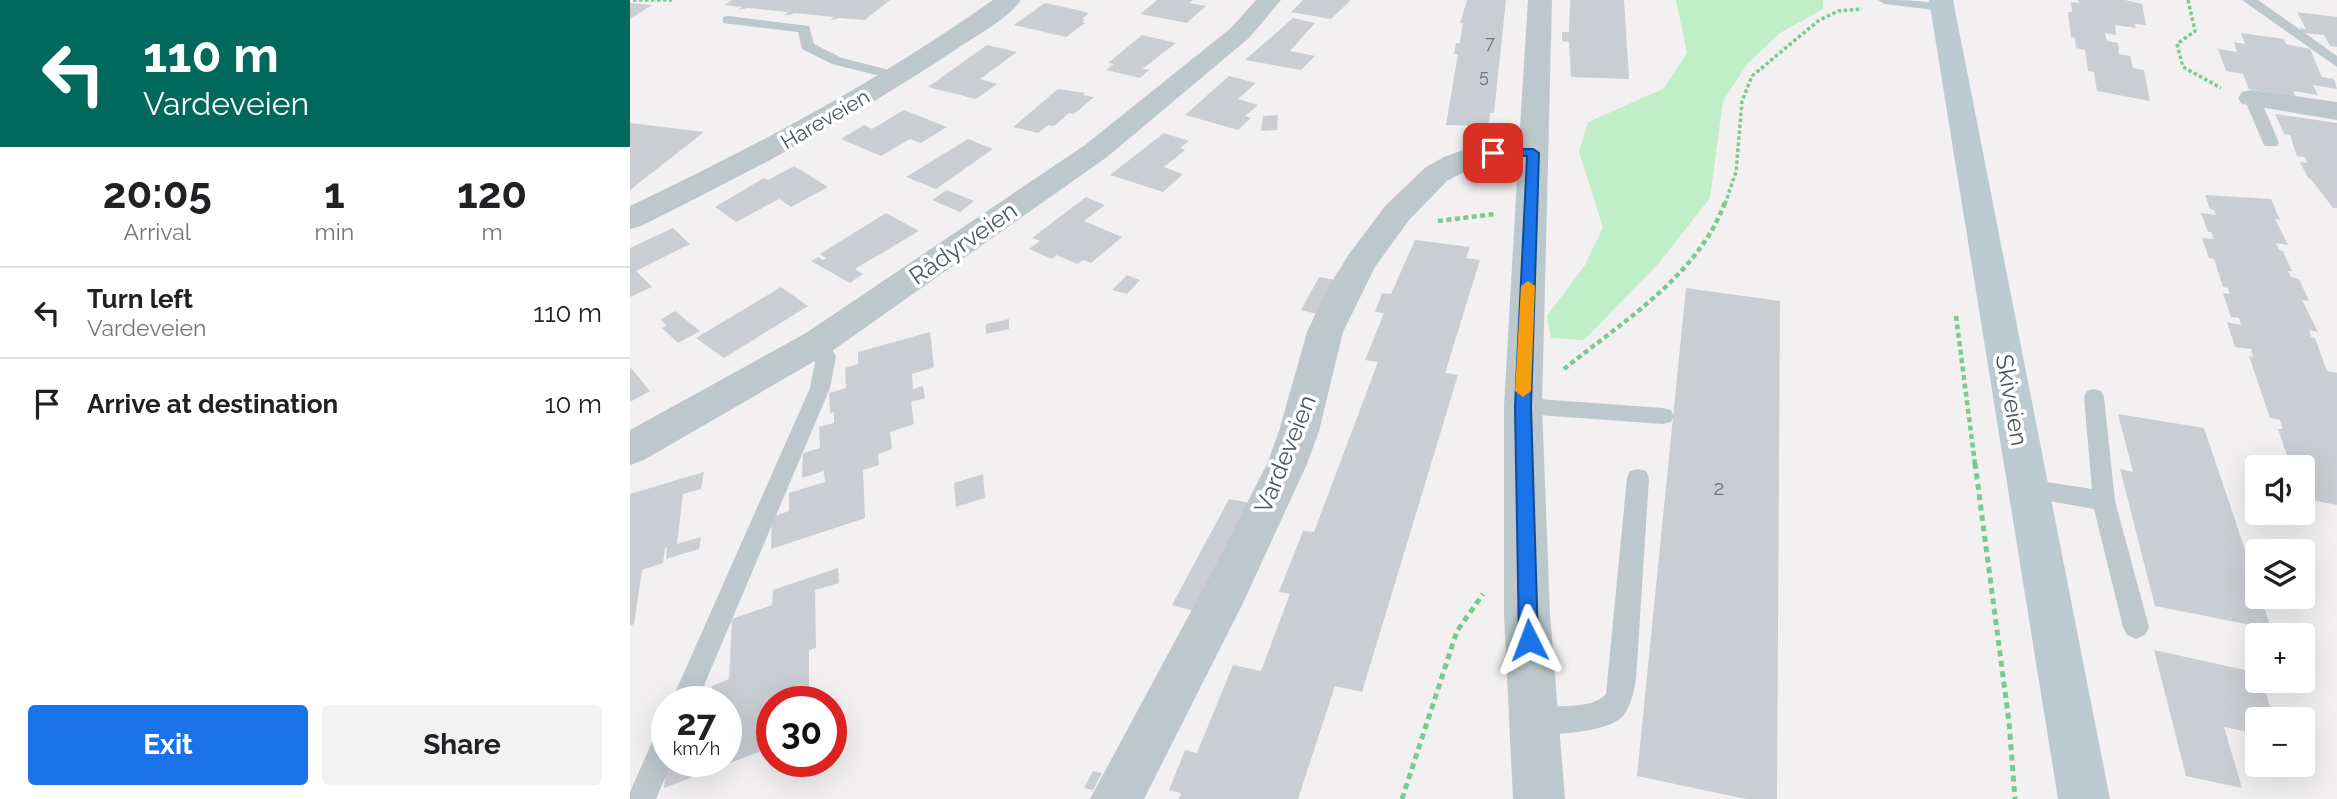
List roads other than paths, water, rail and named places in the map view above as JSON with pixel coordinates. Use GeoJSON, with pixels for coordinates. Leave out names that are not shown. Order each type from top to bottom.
{"type":"FeatureCollection","features":[{"type":"Feature","properties":{"kind":"main road","name":"Skiveien"},"geometry":{"type":"LineString","coordinates":[[1942,4],[2084,799]]}},
{"type":"Feature","properties":{"kind":"street","name":"Hareveien"},"geometry":{"type":"LineString","coordinates":[[630,219],[786,142],[978,24],[1009,0]]}},
{"type":"Feature","properties":{"kind":"street","name":"Rådyrveien"},"geometry":{"type":"LineString","coordinates":[[630,449],[819,342],[1096,151],[1240,33],[1269,0]]}},
{"type":"Feature","properties":{"kind":"street"},"geometry":{"type":"LineString","coordinates":[[1539,799],[1526,565],[1523,395],[1540,0]]}},
{"type":"Feature","properties":{"kind":"street"},"geometry":{"type":"LineString","coordinates":[[2252,98],[2337,111]]}},
{"type":"Feature","properties":{"kind":"street","name":"Vardeveien"},"geometry":{"type":"LineString","coordinates":[[1116,799],[1288,462],[1307,411],[1325,332],[1341,293],[1359,261],[1385,228],[1438,172],[1454,163],[1493,153],[1533,153]]}},
{"type":"Feature","properties":{"kind":"lane"},"geometry":{"type":"LineString","coordinates":[[1885,0],[1942,4]]}},
{"type":"Feature","properties":{"kind":"lane"},"geometry":{"type":"LineString","coordinates":[[2249,0],[2337,63]]}},
{"type":"Feature","properties":{"kind":"lane"},"geometry":{"type":"LineString","coordinates":[[728,20],[804,29],[807,46],[837,61],[896,76]]}},
{"type":"Feature","properties":{"kind":"lane"},"geometry":{"type":"LineString","coordinates":[[2252,98],[2271,143]]}},
{"type":"Feature","properties":{"kind":"lane"},"geometry":{"type":"LineString","coordinates":[[691,686],[820,388],[826,358],[819,342]]}},
{"type":"Feature","properties":{"kind":"lane"},"geometry":{"type":"LineString","coordinates":[[1523,395],[1663,416]]}},
{"type":"Feature","properties":{"kind":"lane"},"geometry":{"type":"LineString","coordinates":[[2094,397],[2104,501],[2136,627]]}},
{"type":"Feature","properties":{"kind":"lane"},"geometry":{"type":"LineString","coordinates":[[1534,721],[1600,715],[1612,709],[1618,699],[1623,679],[1639,478]]}},
{"type":"Feature","properties":{"kind":"lane"},"geometry":{"type":"LineString","coordinates":[[2028,488],[2104,501]]}},
{"type":"Feature","properties":{"kind":"lane"},"geometry":{"type":"LineString","coordinates":[[642,797],[651,777]]}}]}
